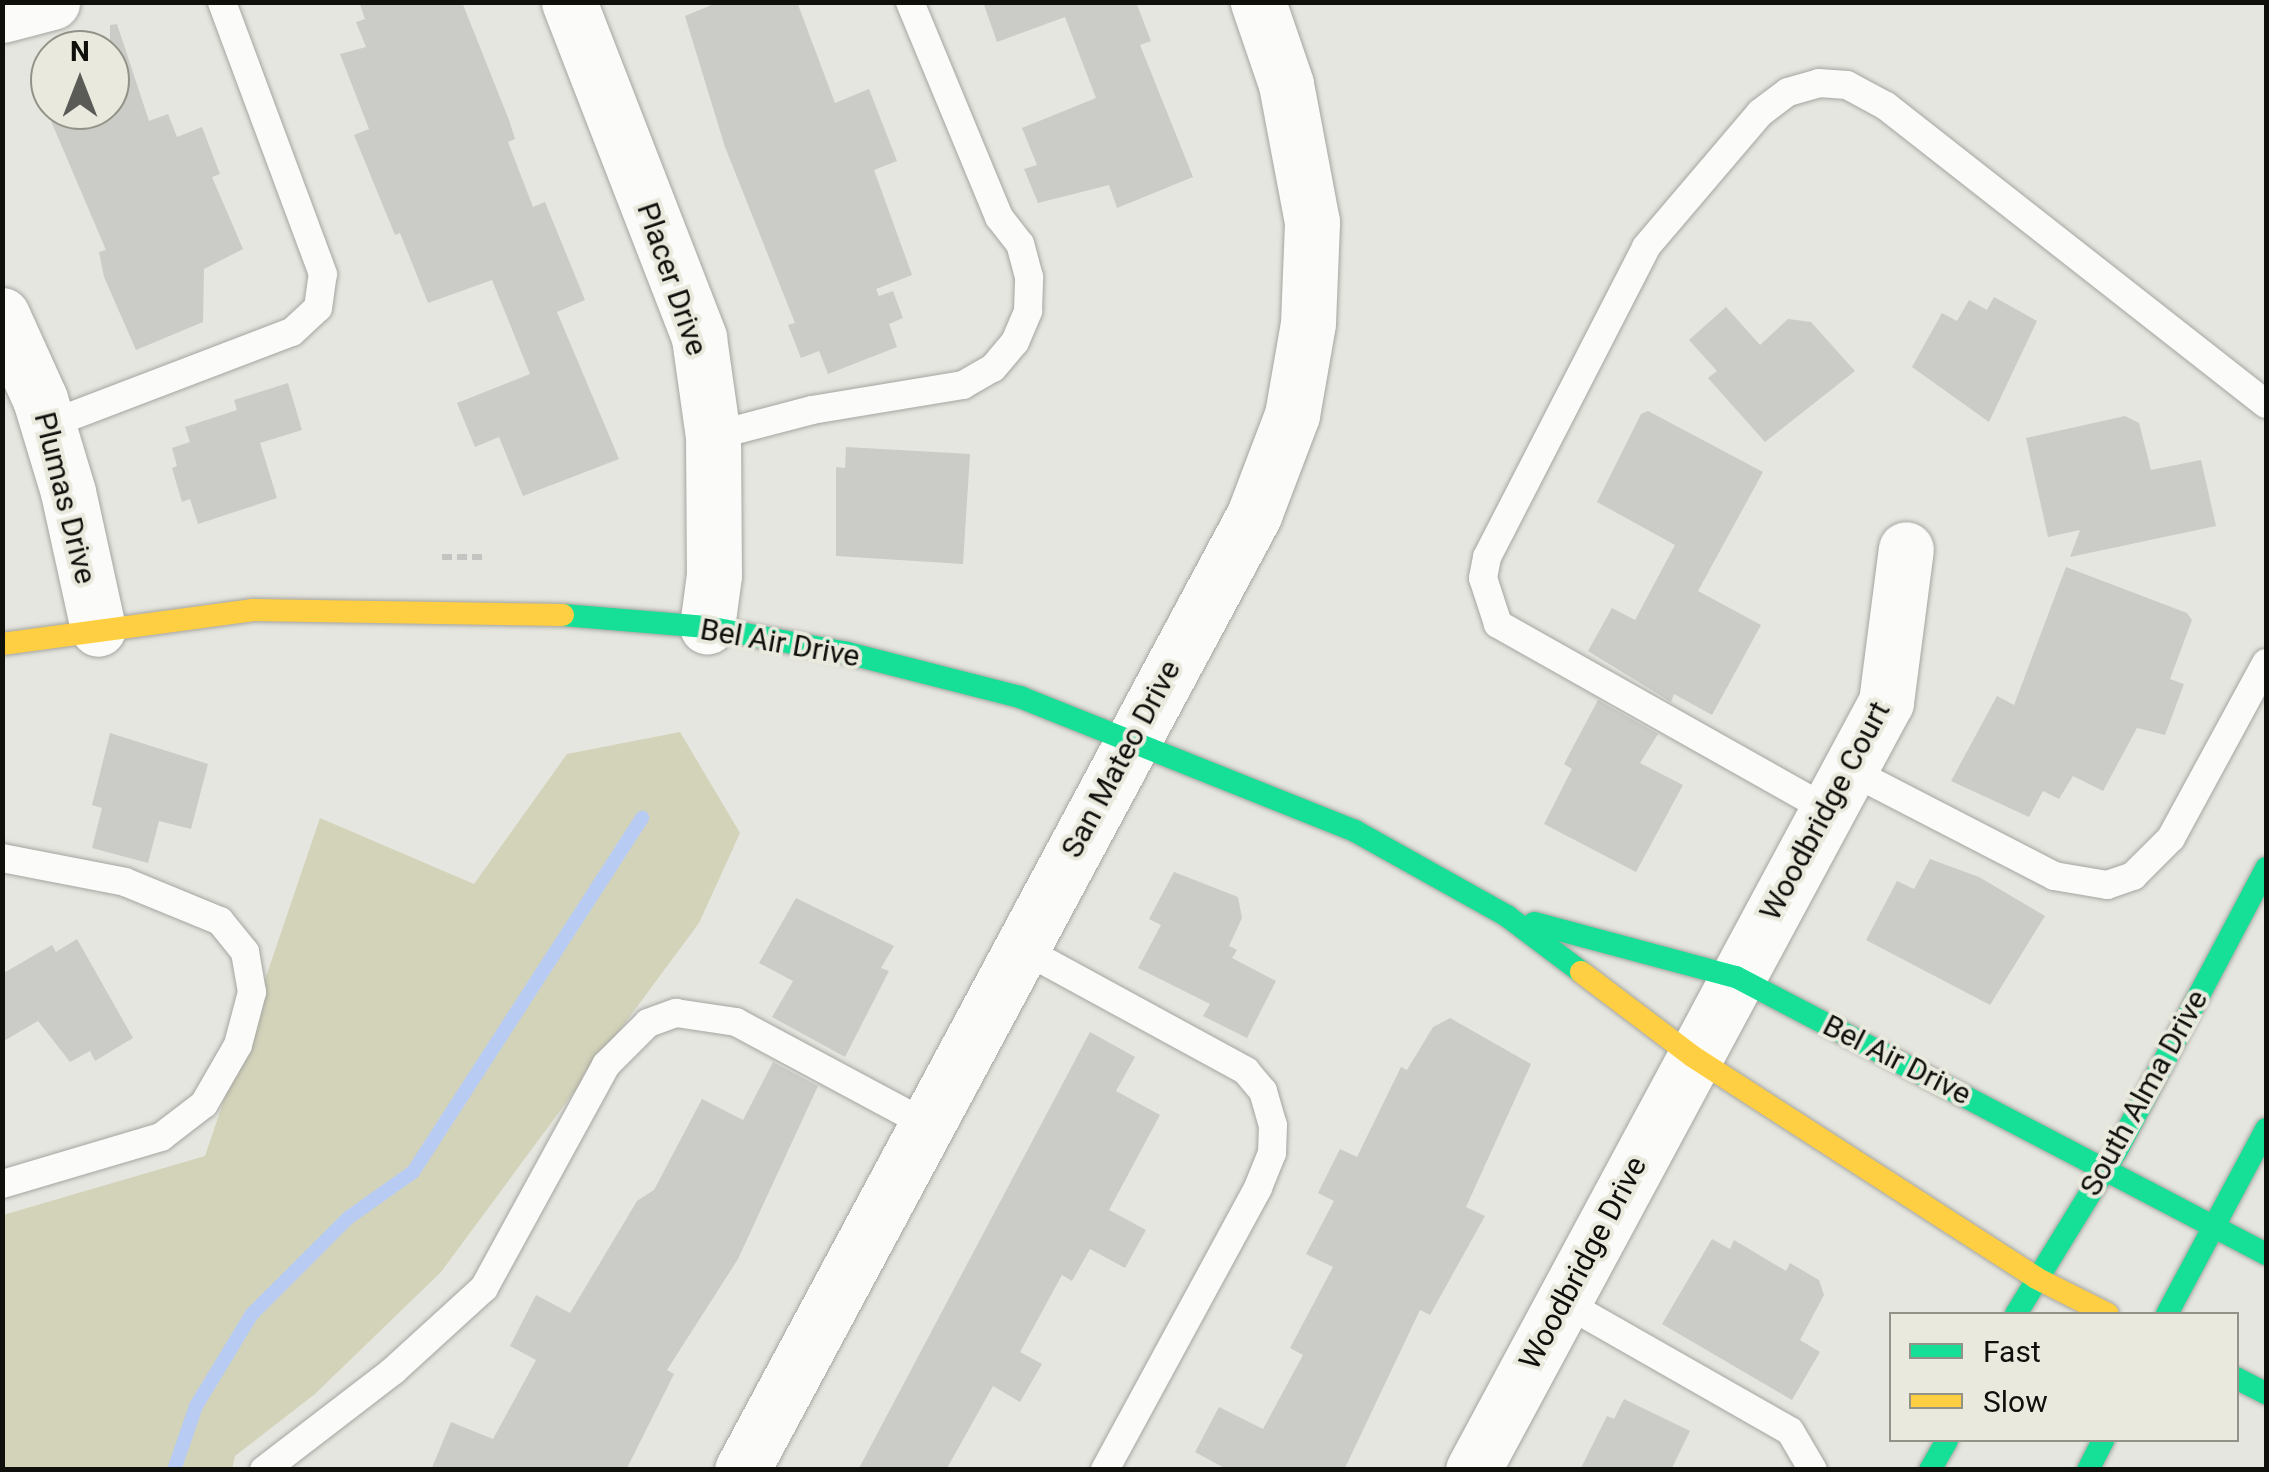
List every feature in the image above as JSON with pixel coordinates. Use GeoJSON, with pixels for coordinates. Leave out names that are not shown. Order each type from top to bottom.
{"type":"FeatureCollection","features":[{"type":"Feature","properties":{"kind":"street"},"geometry":{"type":"LineString","coordinates":[[2,15],[52,2]]}},
{"type":"Feature","properties":{"kind":"street","name":"Placer Drive"},"geometry":{"type":"LineString","coordinates":[[569,2],[699,338],[714,436],[714,576],[707,627]]}},
{"type":"Feature","properties":{"kind":"street","name":"San Mateo Drive"},"geometry":{"type":"LineString","coordinates":[[742,1470],[1254,515],[1296,396],[1308,322],[1312,222],[1286,84],[1258,2]]}},
{"type":"Feature","properties":{"kind":"street","name":"Plumas Drive"},"geometry":{"type":"LineString","coordinates":[[2,315],[14,370],[48,425],[98,629]]}},
{"type":"Feature","properties":{"kind":"street","name":"Woodbridge Court"},"geometry":{"type":"LineString","coordinates":[[1692,1056],[1886,702],[1906,550]]}},
{"type":"Feature","properties":{"kind":"street","name":"Bel Air Drive"},"geometry":{"type":"LineString","coordinates":[[2,644],[252,610],[407,608],[707,627],[847,653],[1000,692],[1134,738],[1355,830],[1507,916],[1692,1056],[2036,1278],[2104,1312]]}},
{"type":"Feature","properties":{"kind":"street","name":"South Alma Drive"},"geometry":{"type":"LineString","coordinates":[[2017,1312],[2104,1166],[2266,868]]}},
{"type":"Feature","properties":{"kind":"street","name":"Bel Air Drive"},"geometry":{"type":"LineString","coordinates":[[1507,916],[1736,977],[2266,1254]]}},
{"type":"Feature","properties":{"kind":"street","name":"Woodbridge Drive"},"geometry":{"type":"LineString","coordinates":[[1472,1470],[1692,1056]]}},
{"type":"Feature","properties":{"kind":"street"},"geometry":{"type":"LineString","coordinates":[[2168,1312],[2266,1129]]}},
{"type":"Feature","properties":{"kind":"street"},"geometry":{"type":"LineString","coordinates":[[2239,1380],[2266,1393]]}},
{"type":"Feature","properties":{"kind":"street"},"geometry":{"type":"LineString","coordinates":[[1930,1470],[1945,1442]]}},
{"type":"Feature","properties":{"kind":"street"},"geometry":{"type":"LineString","coordinates":[[2088,1470],[2102,1442]]}},
{"type":"Feature","properties":{"kind":"lane"},"geometry":{"type":"LineString","coordinates":[[48,425],[292,332],[318,308],[323,274],[222,2]]}},
{"type":"Feature","properties":{"kind":"lane"},"geometry":{"type":"LineString","coordinates":[[714,436],[812,410],[963,385],[993,368],[1015,342],[1028,311],[1030,277],[1020,244],[999,217],[910,2]]}},
{"type":"Feature","properties":{"kind":"lane"},"geometry":{"type":"LineString","coordinates":[[2266,404],[1886,106],[1848,85],[1819,83],[1788,92],[1760,113],[1646,247],[1486,557],[1483,578],[1498,624],[1838,790],[2054,876],[2107,884],[2134,876],[2171,838],[2266,663]]}},
{"type":"Feature","properties":{"kind":"lane"},"geometry":{"type":"LineString","coordinates":[[2,858],[125,882],[220,921],[245,952],[252,992],[238,1045],[204,1104],[162,1137],[2,1184]]}},
{"type":"Feature","properties":{"kind":"lane"},"geometry":{"type":"LineString","coordinates":[[1019,947],[1246,1071],[1264,1091],[1273,1125],[1272,1153],[1258,1188],[1105,1470]]}},
{"type":"Feature","properties":{"kind":"lane"},"geometry":{"type":"LineString","coordinates":[[264,1470],[393,1370],[484,1288],[606,1065],[648,1023],[676,1013],[736,1022],[926,1124]]}},
{"type":"Feature","properties":{"kind":"lane"},"geometry":{"type":"LineString","coordinates":[[1562,1301],[1790,1431],[1814,1470]]}},
{"type":"Feature","properties":{"kind":"green space"},"geometry":{"type":"Polygon","coordinates":[[[680,732],[740,833],[699,923],[441,1272],[315,1394],[235,1456],[232,1469],[3,1470],[3,1215],[205,1156],[320,818],[474,884],[567,754],[680,732]]]}},
{"type":"Feature","properties":{"kind":"building"},"geometry":{"type":"Polygon","coordinates":[[[359,2],[462,2],[509,120],[515,139],[508,142],[533,207],[545,202],[585,300],[557,312],[619,459],[523,496],[499,437],[475,447],[457,403],[530,374],[492,280],[428,303],[400,233],[395,235],[354,135],[369,129],[340,54],[366,47],[356,22],[365,19],[359,2]]]}},
{"type":"Feature","properties":{"kind":"building"},"geometry":{"type":"Polygon","coordinates":[[[719,2],[797,2],[835,103],[869,89],[897,161],[874,170],[912,275],[876,289],[879,296],[893,291],[903,318],[889,324],[897,347],[828,374],[819,351],[801,358],[788,325],[795,323],[725,147],[685,16],[719,2]]]}},
{"type":"Feature","properties":{"kind":"building"},"geometry":{"type":"Polygon","coordinates":[[[983,2],[1136,2],[1151,41],[1140,45],[1193,177],[1117,208],[1109,185],[1038,203],[1024,169],[1037,165],[1022,128],[1096,98],[1065,17],[997,42],[983,2]]]}},
{"type":"Feature","properties":{"kind":"building"},"geometry":{"type":"Polygon","coordinates":[[[130,63],[149,121],[168,114],[177,137],[202,127],[220,174],[212,177],[243,249],[204,269],[203,322],[136,350],[104,277],[99,252],[106,250],[55,130],[130,130],[130,63]]]}},
{"type":"Feature","properties":{"kind":"building"},"geometry":{"type":"Polygon","coordinates":[[[1994,297],[2037,321],[1989,422],[1912,367],[1942,313],[1957,321],[1969,300],[1987,310],[1994,297]]]}},
{"type":"Feature","properties":{"kind":"building"},"geometry":{"type":"Polygon","coordinates":[[[1726,307],[1760,345],[1788,319],[1811,322],[1855,371],[1765,442],[1708,378],[1717,371],[1689,340],[1726,307]]]}},
{"type":"Feature","properties":{"kind":"building"},"geometry":{"type":"Polygon","coordinates":[[[288,383],[302,430],[260,443],[277,498],[198,524],[190,499],[182,502],[172,468],[177,466],[172,448],[190,442],[185,427],[237,410],[234,400],[288,383]]]}},
{"type":"Feature","properties":{"kind":"building"},"geometry":{"type":"Polygon","coordinates":[[[1648,411],[1763,472],[1698,591],[1761,625],[1712,715],[1674,694],[1671,702],[1588,651],[1612,608],[1635,620],[1675,545],[1597,502],[1641,414],[1648,411]]]}},
{"type":"Feature","properties":{"kind":"building"},"geometry":{"type":"Polygon","coordinates":[[[2125,416],[2139,423],[2151,470],[2201,460],[2216,526],[2070,557],[2080,530],[2048,537],[2026,438],[2125,416]]]}},
{"type":"Feature","properties":{"kind":"building"},"geometry":{"type":"Polygon","coordinates":[[[846,447],[970,454],[963,564],[836,556],[836,467],[845,468],[846,447]]]}},
{"type":"Feature","properties":{"kind":"building"},"geometry":{"type":"Polygon","coordinates":[[[2066,567],[2187,613],[2192,620],[2170,679],[2184,684],[2165,735],[2137,728],[2103,791],[2073,776],[2059,799],[2043,791],[2029,817],[1951,781],[1997,696],[2014,705],[2066,567]]]}},
{"type":"Feature","properties":{"kind":"building"},"geometry":{"type":"Polygon","coordinates":[[[1598,700],[1658,734],[1640,763],[1683,785],[1636,872],[1544,824],[1572,769],[1564,764],[1598,700]]]}},
{"type":"Feature","properties":{"kind":"building"},"geometry":{"type":"Polygon","coordinates":[[[110,733],[208,764],[191,829],[159,821],[148,863],[92,848],[102,808],[92,805],[110,733]]]}},
{"type":"Feature","properties":{"kind":"building"},"geometry":{"type":"Polygon","coordinates":[[[1930,859],[1979,877],[2045,916],[1990,1005],[1866,940],[1897,881],[1914,889],[1930,859]]]}},
{"type":"Feature","properties":{"kind":"building"},"geometry":{"type":"Polygon","coordinates":[[[1174,872],[1238,897],[1242,918],[1229,946],[1237,950],[1232,958],[1276,981],[1247,1038],[1203,1016],[1210,1004],[1138,968],[1161,925],[1149,919],[1174,872]]]}},
{"type":"Feature","properties":{"kind":"building"},"geometry":{"type":"Polygon","coordinates":[[[796,898],[894,946],[881,968],[889,971],[845,1057],[772,1017],[793,981],[759,963],[796,898]]]}},
{"type":"Feature","properties":{"kind":"building"},"geometry":{"type":"Polygon","coordinates":[[[77,939],[133,1038],[95,1061],[90,1051],[70,1062],[38,1021],[2,1042],[2,974],[52,945],[56,952],[77,939]]]}},
{"type":"Feature","properties":{"kind":"building"},"geometry":{"type":"Polygon","coordinates":[[[1450,1018],[1531,1064],[1466,1207],[1485,1216],[1430,1315],[1420,1310],[1344,1470],[1228,1470],[1195,1452],[1219,1407],[1263,1429],[1303,1355],[1290,1348],[1333,1267],[1306,1254],[1334,1201],[1318,1193],[1340,1149],[1357,1157],[1401,1067],[1407,1070],[1433,1027],[1450,1018]]]}},
{"type":"Feature","properties":{"kind":"building"},"geometry":{"type":"Polygon","coordinates":[[[1090,1032],[1135,1057],[1116,1091],[1160,1115],[1109,1210],[1146,1230],[1125,1268],[1090,1249],[1072,1281],[1062,1275],[1020,1352],[1042,1364],[1020,1402],[993,1386],[946,1470],[858,1470],[1090,1032]]]}},
{"type":"Feature","properties":{"kind":"building"},"geometry":{"type":"Polygon","coordinates":[[[773,1062],[818,1086],[738,1259],[667,1370],[674,1374],[626,1470],[431,1470],[451,1422],[493,1439],[536,1360],[510,1346],[536,1295],[570,1313],[637,1201],[654,1190],[702,1099],[743,1120],[773,1062]]]}},
{"type":"Feature","properties":{"kind":"building"},"geometry":{"type":"Polygon","coordinates":[[[1712,1239],[1730,1249],[1734,1240],[1786,1271],[1790,1263],[1819,1280],[1824,1295],[1800,1340],[1820,1352],[1792,1400],[1662,1324],[1712,1239]]]}},
{"type":"Feature","properties":{"kind":"building"},"geometry":{"type":"Polygon","coordinates":[[[1624,1399],[1690,1431],[1671,1470],[1580,1470],[1607,1416],[1614,1419],[1624,1399]]]}},
{"type":"Feature","properties":{"kind":"waterway"},"geometry":{"type":"LineString","coordinates":[[174,1470],[196,1406],[252,1314],[348,1218],[413,1172],[642,818]]}},
{"type":"Feature","properties":{"kind":"traffic: fast"},"geometry":{"type":"LineString","coordinates":[[563,615],[707,627],[847,653],[1020,697],[1355,831],[1507,916],[1581,972]]}},
{"type":"Feature","properties":{"kind":"traffic: fast"},"geometry":{"type":"LineString","coordinates":[[2017,1312],[2117,1150],[2266,868]]}},
{"type":"Feature","properties":{"kind":"traffic: fast"},"geometry":{"type":"LineString","coordinates":[[1534,923],[1736,977],[2266,1254]]}},
{"type":"Feature","properties":{"kind":"traffic: fast"},"geometry":{"type":"LineString","coordinates":[[2168,1312],[2266,1129]]}},
{"type":"Feature","properties":{"kind":"traffic: fast"},"geometry":{"type":"LineString","coordinates":[[2239,1380],[2266,1393]]}},
{"type":"Feature","properties":{"kind":"traffic: fast"},"geometry":{"type":"LineString","coordinates":[[1930,1470],[1946,1442]]}},
{"type":"Feature","properties":{"kind":"traffic: fast"},"geometry":{"type":"LineString","coordinates":[[2088,1470],[2102,1442]]}},
{"type":"Feature","properties":{"kind":"traffic: slow"},"geometry":{"type":"LineString","coordinates":[[2,644],[252,610],[563,615]]}},
{"type":"Feature","properties":{"kind":"traffic: slow"},"geometry":{"type":"LineString","coordinates":[[1581,972],[1692,1056],[2036,1278],[2104,1312]]}}]}
